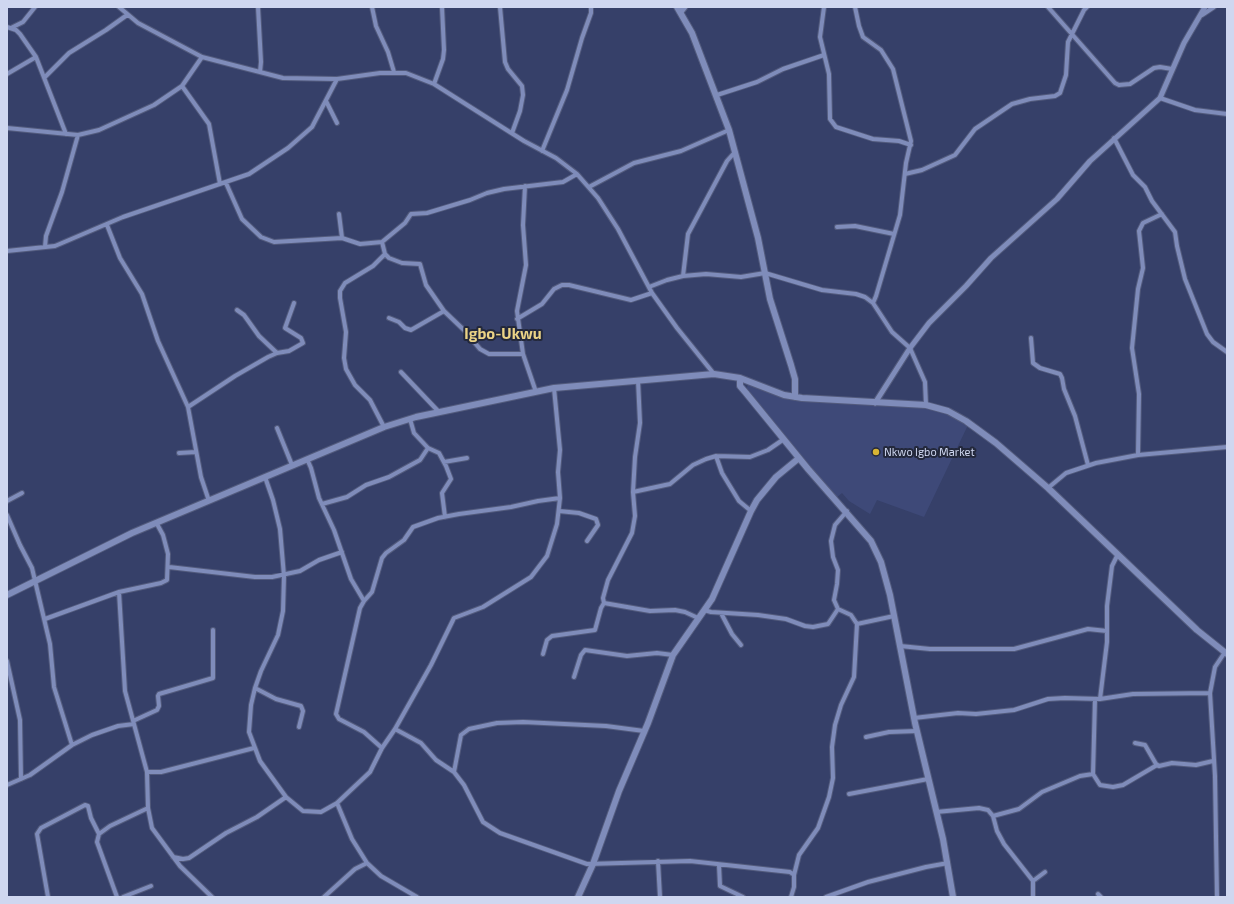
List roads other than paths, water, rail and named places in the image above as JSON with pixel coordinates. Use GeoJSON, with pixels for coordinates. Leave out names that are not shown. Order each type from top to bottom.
{"type":"FeatureCollection","features":[{"type":"Feature","properties":{"kind":"main road"},"geometry":{"type":"LineString","coordinates":[[681,9],[717,95],[729,130],[750,208],[770,299],[795,378],[795,397]]}},
{"type":"Feature","properties":{"kind":"main road"},"geometry":{"type":"LineString","coordinates":[[7,595],[132,533],[157,524],[292,465],[384,427],[439,412],[554,388],[714,374],[740,378],[795,397],[926,405],[948,411],[966,421],[996,443],[1048,488],[1117,556],[1197,630],[1226,653]]}},
{"type":"Feature","properties":{"kind":"main road"},"geometry":{"type":"LineString","coordinates":[[740,378],[740,386],[799,458],[871,541],[881,562],[894,616],[914,718],[948,863],[953,897]]}},
{"type":"Feature","properties":{"kind":"main road"},"geometry":{"type":"LineString","coordinates":[[744,391],[747,380]]}},
{"type":"Feature","properties":{"kind":"main road"},"geometry":{"type":"LineString","coordinates":[[578,897],[593,864],[622,784],[673,655],[719,585],[751,511],[766,488],[799,458]]}},
{"type":"Feature","properties":{"kind":"street"},"geometry":{"type":"LineString","coordinates":[[9,28],[23,22],[35,7]]}},
{"type":"Feature","properties":{"kind":"street"},"geometry":{"type":"LineString","coordinates":[[119,7],[127,15],[154,33],[202,57],[219,63],[232,64],[283,78],[337,79],[394,72],[406,74],[434,84],[577,174],[589,187],[618,229],[652,293],[677,328],[714,374]]}},
{"type":"Feature","properties":{"kind":"street"},"geometry":{"type":"LineString","coordinates":[[258,7],[262,62],[260,72]]}},
{"type":"Feature","properties":{"kind":"street"},"geometry":{"type":"LineString","coordinates":[[372,7],[376,26],[388,52],[394,72]]}},
{"type":"Feature","properties":{"kind":"street"},"geometry":{"type":"LineString","coordinates":[[434,84],[443,59],[444,50],[442,7]]}},
{"type":"Feature","properties":{"kind":"street"},"geometry":{"type":"LineString","coordinates":[[500,7],[505,62],[508,69],[522,86],[523,95],[522,106],[512,133]]}},
{"type":"Feature","properties":{"kind":"street"},"geometry":{"type":"LineString","coordinates":[[542,151],[567,90],[582,38],[592,13],[592,7]]}},
{"type":"Feature","properties":{"kind":"street"},"geometry":{"type":"LineString","coordinates":[[824,7],[820,37],[829,74],[830,119],[833,124],[873,139],[899,141],[911,145]]}},
{"type":"Feature","properties":{"kind":"street"},"geometry":{"type":"LineString","coordinates":[[856,7],[859,26],[863,37],[880,50],[893,68],[910,134],[911,145],[905,174],[900,215],[873,303]]}},
{"type":"Feature","properties":{"kind":"street"},"geometry":{"type":"LineString","coordinates":[[1048,7],[1115,84],[1119,85],[1134,82],[1154,68],[1160,67],[1172,69]]}},
{"type":"Feature","properties":{"kind":"street"},"geometry":{"type":"LineString","coordinates":[[905,174],[922,170],[955,155],[975,129],[1012,104],[1030,99],[1058,95],[1064,85],[1066,49],[1071,34],[1087,7]]}},
{"type":"Feature","properties":{"kind":"street"},"geometry":{"type":"LineString","coordinates":[[875,403],[910,348],[929,323],[966,286],[991,258],[1057,199],[1090,161],[1160,98],[1190,32],[1205,7]]}},
{"type":"Feature","properties":{"kind":"street"},"geometry":{"type":"LineString","coordinates":[[1202,14],[1214,7]]}},
{"type":"Feature","properties":{"kind":"street"},"geometry":{"type":"LineString","coordinates":[[45,77],[69,52],[106,30],[127,15]]}},
{"type":"Feature","properties":{"kind":"street"},"geometry":{"type":"LineString","coordinates":[[9,28],[20,34],[36,57],[66,134]]}},
{"type":"Feature","properties":{"kind":"street"},"geometry":{"type":"LineString","coordinates":[[717,95],[757,82],[783,69],[824,55]]}},
{"type":"Feature","properties":{"kind":"street"},"geometry":{"type":"LineString","coordinates":[[7,74],[36,57]]}},
{"type":"Feature","properties":{"kind":"street"},"geometry":{"type":"LineString","coordinates":[[7,128],[78,135],[99,130],[154,105],[182,86],[202,57]]}},
{"type":"Feature","properties":{"kind":"street"},"geometry":{"type":"LineString","coordinates":[[7,251],[56,246],[108,225],[123,217],[249,174],[308,131],[337,79]]}},
{"type":"Feature","properties":{"kind":"street"},"geometry":{"type":"LineString","coordinates":[[182,86],[209,124],[220,184]]}},
{"type":"Feature","properties":{"kind":"street"},"geometry":{"type":"LineString","coordinates":[[1160,98],[1186,105],[1195,110],[1227,114]]}},
{"type":"Feature","properties":{"kind":"street"},"geometry":{"type":"LineString","coordinates":[[326,101],[337,123]]}},
{"type":"Feature","properties":{"kind":"street"},"geometry":{"type":"LineString","coordinates":[[589,187],[620,169],[634,163],[681,151],[729,130]]}},
{"type":"Feature","properties":{"kind":"street"},"geometry":{"type":"LineString","coordinates":[[45,247],[46,236],[62,192],[78,135]]}},
{"type":"Feature","properties":{"kind":"street"},"geometry":{"type":"LineString","coordinates":[[1114,138],[1133,175],[1145,187],[1175,232],[1185,279],[1207,334],[1213,342],[1227,352]]}},
{"type":"Feature","properties":{"kind":"street"},"geometry":{"type":"LineString","coordinates":[[683,276],[688,234],[727,161],[735,152]]}},
{"type":"Feature","properties":{"kind":"street"},"geometry":{"type":"LineString","coordinates":[[226,183],[242,219],[262,237],[274,242],[342,238],[360,244],[382,242],[405,223],[412,214],[427,213],[470,200],[487,193],[525,186],[563,182],[577,174]]}},
{"type":"Feature","properties":{"kind":"street"},"geometry":{"type":"LineString","coordinates":[[525,186],[523,225],[526,265],[517,311],[517,319],[523,354],[536,392]]}},
{"type":"Feature","properties":{"kind":"street"},"geometry":{"type":"LineString","coordinates":[[339,214],[342,238]]}},
{"type":"Feature","properties":{"kind":"street"},"geometry":{"type":"LineString","coordinates":[[1138,455],[1139,394],[1132,348],[1138,289],[1143,268],[1139,231],[1143,223],[1162,214]]}},
{"type":"Feature","properties":{"kind":"street"},"geometry":{"type":"LineString","coordinates":[[108,225],[120,258],[142,294],[158,341],[188,407],[196,452],[209,501]]}},
{"type":"Feature","properties":{"kind":"street"},"geometry":{"type":"LineString","coordinates":[[837,227],[861,227],[894,234]]}},
{"type":"Feature","properties":{"kind":"street"},"geometry":{"type":"LineString","coordinates":[[382,242],[385,254],[394,261],[420,264],[426,285],[444,311],[465,331],[480,349],[489,354],[523,354]]}},
{"type":"Feature","properties":{"kind":"street"},"geometry":{"type":"LineString","coordinates":[[384,427],[370,400],[355,385],[346,370],[344,358],[346,332],[340,291],[345,284],[373,266],[385,254]]}},
{"type":"Feature","properties":{"kind":"street"},"geometry":{"type":"LineString","coordinates":[[649,287],[683,276],[706,274],[741,277],[765,273],[822,290],[856,294],[873,303],[892,332],[910,348],[925,382],[926,405]]}},
{"type":"Feature","properties":{"kind":"street"},"geometry":{"type":"LineString","coordinates":[[517,319],[542,304],[554,289],[565,285],[631,300],[652,293]]}},
{"type":"Feature","properties":{"kind":"street"},"geometry":{"type":"LineString","coordinates":[[188,407],[235,376],[277,353],[289,351],[303,343],[301,338],[285,328],[294,303]]}},
{"type":"Feature","properties":{"kind":"street"},"geometry":{"type":"LineString","coordinates":[[237,310],[244,316],[259,336],[277,353]]}},
{"type":"Feature","properties":{"kind":"street"},"geometry":{"type":"LineString","coordinates":[[389,318],[399,322],[405,328],[411,330],[444,311]]}},
{"type":"Feature","properties":{"kind":"street"},"geometry":{"type":"LineString","coordinates":[[1032,338],[1033,363],[1040,368],[1060,374],[1062,378],[1064,389],[1075,416],[1088,465]]}},
{"type":"Feature","properties":{"kind":"street"},"geometry":{"type":"LineString","coordinates":[[401,372],[439,412]]}},
{"type":"Feature","properties":{"kind":"street"},"geometry":{"type":"LineString","coordinates":[[543,654],[547,640],[552,636],[595,630],[600,608],[604,602],[603,598],[608,580],[627,545],[635,524],[633,492],[635,458],[640,423],[638,380]]}},
{"type":"Feature","properties":{"kind":"street"},"geometry":{"type":"LineString","coordinates":[[265,478],[274,500],[280,529],[284,576],[281,626],[255,688],[248,723],[254,748],[265,769],[286,797],[303,811],[321,812],[337,803],[370,772],[454,618],[483,607],[531,577],[546,556],[553,542],[560,498],[558,472],[560,450],[554,388]]}},
{"type":"Feature","properties":{"kind":"street"},"geometry":{"type":"LineString","coordinates":[[410,419],[414,433],[428,448],[439,453],[444,462],[450,479],[442,493],[445,517]]}},
{"type":"Feature","properties":{"kind":"street"},"geometry":{"type":"LineString","coordinates":[[277,428],[292,465]]}},
{"type":"Feature","properties":{"kind":"street"},"geometry":{"type":"LineString","coordinates":[[633,492],[670,484],[693,465],[716,456],[750,457],[768,450],[784,439]]}},
{"type":"Feature","properties":{"kind":"street"},"geometry":{"type":"LineString","coordinates":[[1048,488],[1066,473],[1088,465],[1138,455],[1227,447]]}},
{"type":"Feature","properties":{"kind":"street"},"geometry":{"type":"LineString","coordinates":[[322,504],[347,497],[366,485],[389,477],[420,460],[428,448]]}},
{"type":"Feature","properties":{"kind":"street"},"geometry":{"type":"LineString","coordinates":[[179,453],[196,452]]}},
{"type":"Feature","properties":{"kind":"street"},"geometry":{"type":"LineString","coordinates":[[716,456],[722,473],[739,501],[751,511]]}},
{"type":"Feature","properties":{"kind":"street"},"geometry":{"type":"LineString","coordinates":[[444,462],[467,458]]}},
{"type":"Feature","properties":{"kind":"street"},"geometry":{"type":"LineString","coordinates":[[307,459],[322,504],[342,552],[351,579],[364,601]]}},
{"type":"Feature","properties":{"kind":"street"},"geometry":{"type":"LineString","coordinates":[[7,500],[22,493]]}},
{"type":"Feature","properties":{"kind":"street"},"geometry":{"type":"LineString","coordinates":[[382,748],[364,732],[339,719],[336,714],[360,608],[372,592],[382,558],[386,553],[398,546],[413,527],[445,517],[560,498]]}},
{"type":"Feature","properties":{"kind":"street"},"geometry":{"type":"LineString","coordinates":[[559,511],[579,513],[596,519],[598,525],[587,541]]}},
{"type":"Feature","properties":{"kind":"street"},"geometry":{"type":"LineString","coordinates":[[791,897],[794,887],[794,875],[800,855],[821,822],[829,797],[832,778],[832,747],[835,725],[841,705],[854,677],[857,624],[851,615],[838,609],[834,600],[838,570],[833,557],[831,541],[835,525],[847,512]]}},
{"type":"Feature","properties":{"kind":"street"},"geometry":{"type":"LineString","coordinates":[[7,515],[32,568],[44,619],[54,687],[72,745]]}},
{"type":"Feature","properties":{"kind":"street"},"geometry":{"type":"LineString","coordinates":[[44,619],[119,592],[164,582],[167,580],[169,567],[166,545],[157,524]]}},
{"type":"Feature","properties":{"kind":"street"},"geometry":{"type":"LineString","coordinates":[[169,567],[255,577],[284,576],[300,571],[319,560],[342,552]]}},
{"type":"Feature","properties":{"kind":"street"},"geometry":{"type":"LineString","coordinates":[[1117,556],[1112,566],[1107,606],[1107,642],[1097,699],[1093,774],[1100,785],[1113,787],[1132,781],[1157,765],[1172,763],[1196,765],[1213,761]]}},
{"type":"Feature","properties":{"kind":"street"},"geometry":{"type":"LineString","coordinates":[[119,592],[124,686],[147,772],[148,808],[152,828],[173,857],[212,897]]}},
{"type":"Feature","properties":{"kind":"street"},"geometry":{"type":"LineString","coordinates":[[604,602],[650,611],[675,610],[685,612],[698,618]]}},
{"type":"Feature","properties":{"kind":"street"},"geometry":{"type":"LineString","coordinates":[[704,610],[721,613],[758,614],[786,619],[805,626],[813,627],[828,624],[838,609]]}},
{"type":"Feature","properties":{"kind":"street"},"geometry":{"type":"LineString","coordinates":[[721,613],[732,634],[741,645]]}},
{"type":"Feature","properties":{"kind":"street"},"geometry":{"type":"LineString","coordinates":[[857,624],[894,616]]}},
{"type":"Feature","properties":{"kind":"street"},"geometry":{"type":"LineString","coordinates":[[900,646],[930,649],[1014,649],[1088,629],[1107,631]]}},
{"type":"Feature","properties":{"kind":"street"},"geometry":{"type":"LineString","coordinates":[[7,785],[30,775],[72,745],[105,730],[133,723],[157,710],[159,706],[159,694],[213,678],[213,630]]}},
{"type":"Feature","properties":{"kind":"street"},"geometry":{"type":"LineString","coordinates":[[574,677],[581,655],[585,650],[627,656],[656,653],[673,655]]}},
{"type":"Feature","properties":{"kind":"street"},"geometry":{"type":"LineString","coordinates":[[1217,897],[1210,692],[1215,668],[1226,653]]}},
{"type":"Feature","properties":{"kind":"street"},"geometry":{"type":"LineString","coordinates":[[7,661],[20,720],[21,779]]}},
{"type":"Feature","properties":{"kind":"street"},"geometry":{"type":"LineString","coordinates":[[255,688],[276,699],[301,706],[303,711],[299,726]]}},
{"type":"Feature","properties":{"kind":"street"},"geometry":{"type":"LineString","coordinates":[[914,718],[958,713],[976,714],[1014,710],[1044,701],[1065,698],[1097,699],[1133,694],[1210,692]]}},
{"type":"Feature","properties":{"kind":"street"},"geometry":{"type":"LineString","coordinates":[[454,772],[461,735],[469,729],[497,723],[523,722],[606,726],[644,731]]}},
{"type":"Feature","properties":{"kind":"street"},"geometry":{"type":"LineString","coordinates":[[395,728],[420,743],[436,760],[454,772],[464,785],[478,815],[486,826],[500,833],[552,850],[579,862],[593,864],[690,861],[790,872],[794,875]]}},
{"type":"Feature","properties":{"kind":"street"},"geometry":{"type":"LineString","coordinates":[[866,737],[889,732],[917,731]]}},
{"type":"Feature","properties":{"kind":"street"},"geometry":{"type":"LineString","coordinates":[[1135,743],[1145,746],[1157,765]]}},
{"type":"Feature","properties":{"kind":"street"},"geometry":{"type":"LineString","coordinates":[[147,772],[161,772],[254,748]]}},
{"type":"Feature","properties":{"kind":"street"},"geometry":{"type":"LineString","coordinates":[[993,816],[1019,809],[1042,792],[1080,776],[1093,774]]}},
{"type":"Feature","properties":{"kind":"street"},"geometry":{"type":"LineString","coordinates":[[849,794],[928,779]]}},
{"type":"Feature","properties":{"kind":"street"},"geometry":{"type":"LineString","coordinates":[[173,857],[181,859],[196,854],[226,833],[256,817],[286,797]]}},
{"type":"Feature","properties":{"kind":"street"},"geometry":{"type":"LineString","coordinates":[[337,803],[352,839],[367,863],[381,876],[417,897]]}},
{"type":"Feature","properties":{"kind":"street"},"geometry":{"type":"LineString","coordinates":[[48,897],[37,834],[38,830],[85,805],[88,806],[90,818],[99,834]]}},
{"type":"Feature","properties":{"kind":"street"},"geometry":{"type":"LineString","coordinates":[[117,897],[97,842],[99,834],[110,826],[148,808]]}},
{"type":"Feature","properties":{"kind":"street"},"geometry":{"type":"LineString","coordinates":[[936,812],[979,808],[988,810],[993,816],[997,831],[1004,844],[1033,882],[1033,897]]}},
{"type":"Feature","properties":{"kind":"street"},"geometry":{"type":"LineString","coordinates":[[658,861],[660,897]]}},
{"type":"Feature","properties":{"kind":"street"},"geometry":{"type":"LineString","coordinates":[[324,897],[355,869],[367,863]]}},
{"type":"Feature","properties":{"kind":"street"},"geometry":{"type":"LineString","coordinates":[[826,897],[868,882],[948,863]]}},
{"type":"Feature","properties":{"kind":"street"},"geometry":{"type":"LineString","coordinates":[[719,865],[720,886],[743,897]]}},
{"type":"Feature","properties":{"kind":"street"},"geometry":{"type":"LineString","coordinates":[[1033,882],[1045,872]]}},
{"type":"Feature","properties":{"kind":"street"},"geometry":{"type":"LineString","coordinates":[[123,897],[151,886]]}},
{"type":"Feature","properties":{"kind":"place","name":"Nkwo Igbo Market"},"geometry":{"type":"Point","coordinates":[876,452]}},
{"type":"Feature","properties":{"kind":"district","name":"Igbo-Ukwu"},"geometry":{"type":"Point","coordinates":[503,334]}}]}
